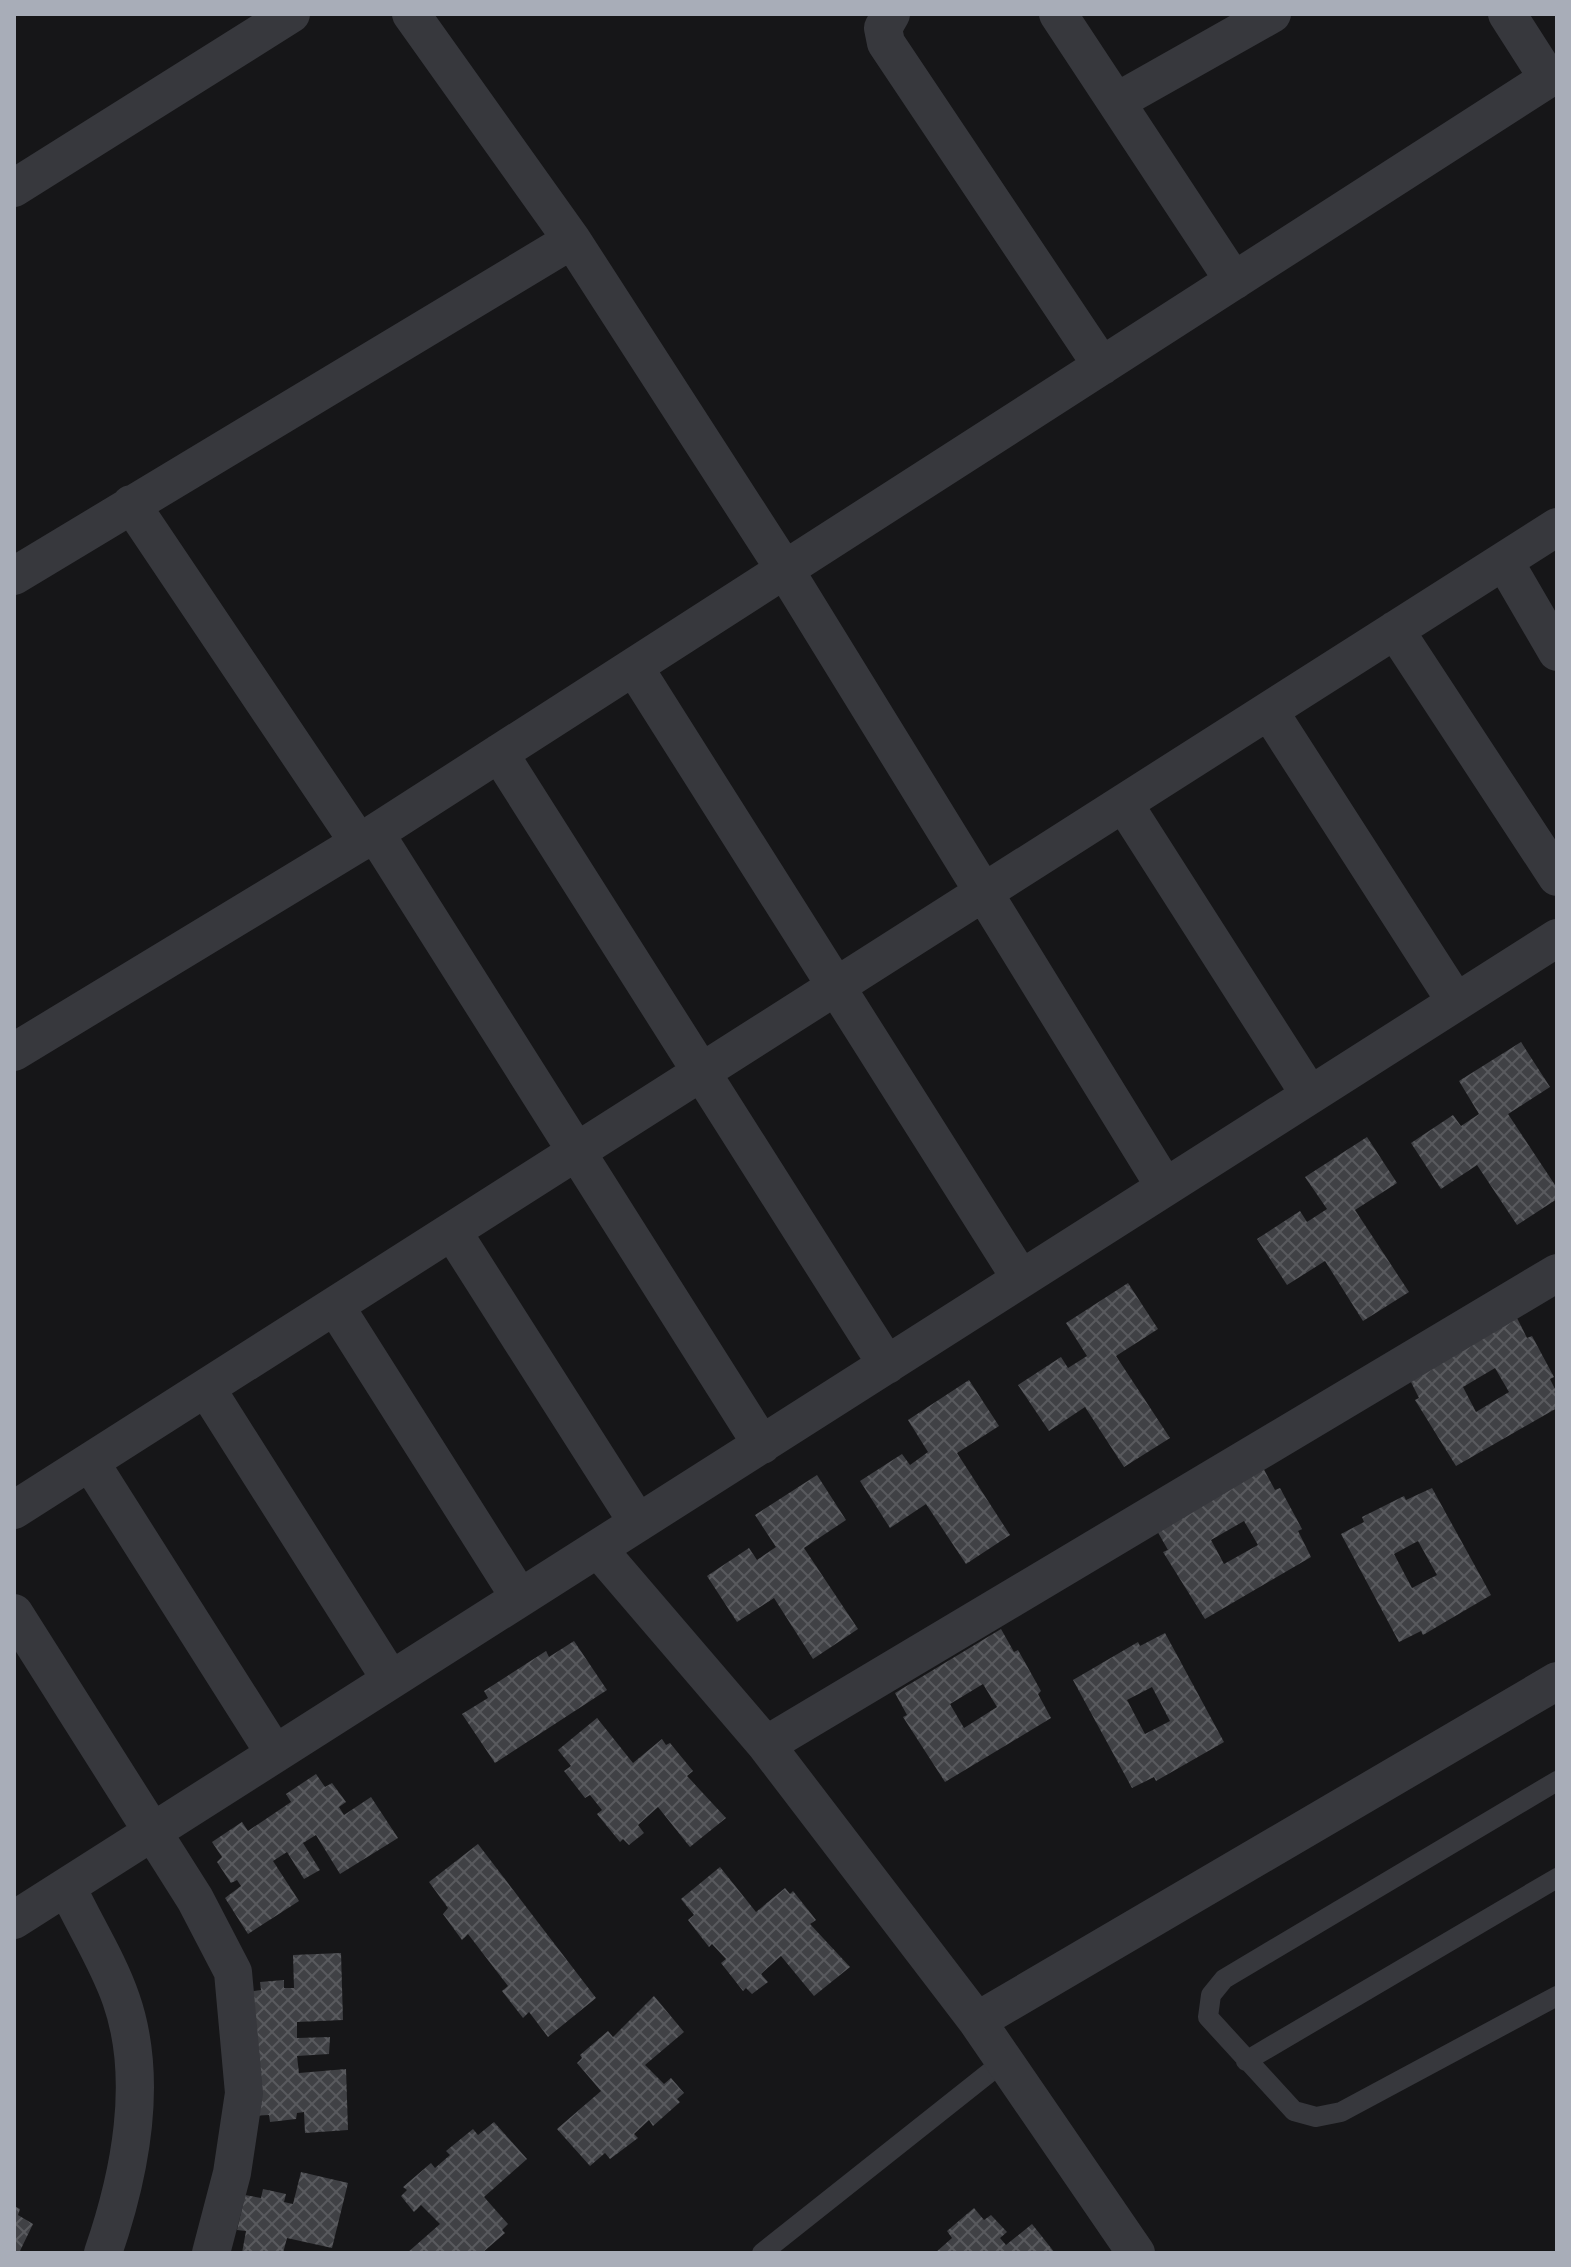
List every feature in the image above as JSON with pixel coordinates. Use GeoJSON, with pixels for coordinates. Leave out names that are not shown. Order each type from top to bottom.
{"type":"FeatureCollection","features":[{"type":"Feature","properties":{"kind":"street"},"geometry":{"type":"LineString","coordinates":[[14,188],[291,14]]}},
{"type":"Feature","properties":{"kind":"street"},"geometry":{"type":"LineString","coordinates":[[411,14],[572,240],[785,570],[1165,1187]]}},
{"type":"Feature","properties":{"kind":"street"},"geometry":{"type":"LineString","coordinates":[[1058,14],[1234,281]]}},
{"type":"Feature","properties":{"kind":"street"},"geometry":{"type":"LineString","coordinates":[[1116,102],[1272,14]]}},
{"type":"Feature","properties":{"kind":"street"},"geometry":{"type":"LineString","coordinates":[[14,1052],[367,838],[1553,76],[1507,14]]}},
{"type":"Feature","properties":{"kind":"street"},"geometry":{"type":"LineString","coordinates":[[881,24],[1102,366]]}},
{"type":"Feature","properties":{"kind":"street"},"geometry":{"type":"LineString","coordinates":[[14,576],[572,240]]}},
{"type":"Feature","properties":{"kind":"street"},"geometry":{"type":"LineString","coordinates":[[131,504],[367,838],[576,1152],[762,1445]]}},
{"type":"Feature","properties":{"kind":"street"},"geometry":{"type":"LineString","coordinates":[[14,1510],[1557,527]]}},
{"type":"Feature","properties":{"kind":"street"},"geometry":{"type":"LineString","coordinates":[[1504,561],[1557,652]]}},
{"type":"Feature","properties":{"kind":"street"},"geometry":{"type":"LineString","coordinates":[[1395,630],[1557,877]]}},
{"type":"Feature","properties":{"kind":"street"},"geometry":{"type":"LineString","coordinates":[[634,667],[1021,1279]]}},
{"type":"Feature","properties":{"kind":"street"},"geometry":{"type":"LineString","coordinates":[[1269,711],[1456,1002]]}},
{"type":"Feature","properties":{"kind":"street"},"geometry":{"type":"LineString","coordinates":[[499,753],[887,1365]]}},
{"type":"Feature","properties":{"kind":"street"},"geometry":{"type":"LineString","coordinates":[[1124,804],[1310,1095]]}},
{"type":"Feature","properties":{"kind":"street"},"geometry":{"type":"LineString","coordinates":[[18,1908],[67,1887],[1557,938]]}},
{"type":"Feature","properties":{"kind":"street"},"geometry":{"type":"LineString","coordinates":[[452,1231],[638,1523]]}},
{"type":"Feature","properties":{"kind":"street"},"geometry":{"type":"LineString","coordinates":[[766,1745],[1557,1273]]}},
{"type":"Feature","properties":{"kind":"street"},"geometry":{"type":"LineString","coordinates":[[335,1306],[520,1598]]}},
{"type":"Feature","properties":{"kind":"street"},"geometry":{"type":"LineString","coordinates":[[206,1388],[391,1680]]}},
{"type":"Feature","properties":{"kind":"street"},"geometry":{"type":"LineString","coordinates":[[90,1462],[275,1754]]}},
{"type":"Feature","properties":{"kind":"street"},"geometry":{"type":"LineString","coordinates":[[598,1549],[766,1745],[977,2021],[1136,2253]]}},
{"type":"Feature","properties":{"kind":"street"},"geometry":{"type":"LineString","coordinates":[[14,1613],[195,1899],[233,1972],[244,2093],[232,2173],[211,2253]]}},
{"type":"Feature","properties":{"kind":"street"},"geometry":{"type":"LineString","coordinates":[[977,2021],[1557,1681]]}},
{"type":"Feature","properties":{"kind":"street"},"geometry":{"type":"LineString","coordinates":[[67,1887],[121,2000],[137,2086],[124,2191],[103,2253]]}},
{"type":"Feature","properties":{"kind":"lane"},"geometry":{"type":"LineString","coordinates":[[1557,1781],[1224,1979],[1211,1995],[1208,2017],[1294,2111],[1316,2117],[1341,2112],[1557,1996]]}},
{"type":"Feature","properties":{"kind":"lane"},"geometry":{"type":"LineString","coordinates":[[1246,2061],[1557,1878]]}},
{"type":"Feature","properties":{"kind":"lane"},"geometry":{"type":"LineString","coordinates":[[762,2253],[1004,2061]]}},
{"type":"Feature","properties":{"kind":"building"},"geometry":{"type":"Polygon","coordinates":[[[1521,1042],[1550,1087],[1508,1114],[1557,1188],[1557,1199],[1517,1225],[1477,1165],[1441,1189],[1411,1143],[1453,1115],[1461,1126],[1479,1114],[1459,1081],[1521,1042]]]}},
{"type":"Feature","properties":{"kind":"building"},"geometry":{"type":"Polygon","coordinates":[[[1367,1137],[1397,1183],[1355,1210],[1409,1292],[1363,1321],[1325,1261],[1287,1285],[1257,1239],[1300,1211],[1307,1222],[1327,1209],[1305,1177],[1367,1137]]]}},
{"type":"Feature","properties":{"kind":"building"},"geometry":{"type":"Polygon","coordinates":[[[1128,1283],[1158,1329],[1116,1356],[1170,1438],[1124,1467],[1085,1407],[1049,1431],[1018,1385],[1061,1357],[1068,1368],[1087,1356],[1066,1323],[1128,1283]]]}},
{"type":"Feature","properties":{"kind":"building"},"geometry":{"type":"Polygon","coordinates":[[[1515,1314],[1527,1338],[1532,1336],[1554,1377],[1550,1379],[1557,1393],[1557,1408],[1456,1466],[1415,1400],[1419,1398],[1408,1376],[1515,1314]],[[1495,1368],[1463,1387],[1476,1412],[1509,1392],[1495,1368]]]}},
{"type":"Feature","properties":{"kind":"building"},"geometry":{"type":"Polygon","coordinates":[[[969,1380],[999,1426],[957,1453],[1010,1535],[966,1564],[926,1504],[890,1528],[860,1481],[902,1454],[910,1465],[928,1452],[908,1420],[969,1380]]]}},
{"type":"Feature","properties":{"kind":"building"},"geometry":{"type":"Polygon","coordinates":[[[1262,1466],[1275,1490],[1280,1488],[1302,1529],[1298,1531],[1311,1557],[1205,1619],[1163,1552],[1168,1550],[1156,1529],[1262,1466]],[[1244,1521],[1211,1540],[1224,1564],[1258,1545],[1244,1521]]]}},
{"type":"Feature","properties":{"kind":"building"},"geometry":{"type":"Polygon","coordinates":[[[817,1475],[846,1520],[804,1548],[858,1629],[813,1659],[774,1598],[737,1622],[707,1576],[749,1548],[757,1560],[776,1547],[755,1515],[817,1475]]]}},
{"type":"Feature","properties":{"kind":"building"},"geometry":{"type":"Polygon","coordinates":[[[1432,1488],[1491,1595],[1423,1635],[1421,1631],[1399,1642],[1341,1534],[1364,1522],[1362,1517],[1404,1496],[1406,1500],[1432,1488]],[[1418,1541],[1394,1554],[1412,1588],[1437,1575],[1418,1541]]]}},
{"type":"Feature","properties":{"kind":"building"},"geometry":{"type":"Polygon","coordinates":[[[1001,1629],[1014,1652],[1018,1650],[1041,1691],[1038,1694],[1051,1718],[945,1782],[903,1717],[907,1715],[895,1693],[1001,1629]],[[983,1684],[950,1704],[964,1728],[997,1707],[983,1684]]]}},
{"type":"Feature","properties":{"kind":"building"},"geometry":{"type":"Polygon","coordinates":[[[1165,1633],[1224,1742],[1156,1781],[1154,1777],[1132,1788],[1073,1680],[1138,1642],[1140,1646],[1165,1633]],[[1152,1687],[1127,1700],[1145,1734],[1170,1721],[1152,1687]]]}},
{"type":"Feature","properties":{"kind":"building"},"geometry":{"type":"Polygon","coordinates":[[[574,1641],[607,1690],[495,1763],[462,1714],[488,1698],[484,1691],[546,1651],[549,1657],[574,1641]]]}},
{"type":"Feature","properties":{"kind":"building"},"geometry":{"type":"Polygon","coordinates":[[[597,1718],[633,1763],[662,1739],[666,1745],[670,1743],[693,1771],[687,1776],[726,1818],[690,1847],[658,1807],[638,1825],[644,1833],[629,1845],[623,1839],[620,1842],[597,1814],[602,1810],[590,1795],[585,1798],[564,1771],[571,1766],[558,1750],[597,1718]]]}},
{"type":"Feature","properties":{"kind":"building"},"geometry":{"type":"Polygon","coordinates":[[[316,1774],[325,1787],[332,1783],[346,1802],[339,1807],[344,1815],[371,1797],[398,1838],[340,1874],[316,1835],[303,1843],[320,1870],[304,1879],[287,1852],[273,1861],[299,1901],[248,1934],[225,1898],[241,1886],[237,1880],[231,1883],[217,1862],[222,1857],[212,1842],[242,1822],[248,1831],[291,1802],[286,1794],[316,1774]]]}},
{"type":"Feature","properties":{"kind":"building"},"geometry":{"type":"Polygon","coordinates":[[[478,1844],[596,1998],[548,2037],[529,2012],[523,2018],[502,1991],[508,1986],[468,1934],[462,1940],[443,1914],[448,1908],[429,1882],[478,1844]]]}},
{"type":"Feature","properties":{"kind":"building"},"geometry":{"type":"Polygon","coordinates":[[[720,1867],[756,1912],[785,1888],[790,1894],[793,1891],[816,1920],[810,1924],[850,1967],[814,1996],[781,1956],[761,1974],[768,1982],[752,1994],[746,1988],[743,1991],[721,1963],[726,1959],[712,1944],[709,1947],[688,1920],[694,1915],[681,1899],[720,1867]]]}},
{"type":"Feature","properties":{"kind":"building"},"geometry":{"type":"Polygon","coordinates":[[[341,1953],[343,2020],[297,2022],[297,2038],[330,2037],[329,2054],[297,2056],[299,2073],[346,2069],[348,2130],[305,2133],[304,2112],[297,2113],[296,2119],[270,2122],[269,2115],[250,2116],[245,1992],[261,1990],[260,1982],[284,1980],[284,1988],[294,1988],[293,1955],[341,1953]]]}},
{"type":"Feature","properties":{"kind":"building"},"geometry":{"type":"Polygon","coordinates":[[[654,1996],[684,2032],[645,2065],[664,2084],[671,2078],[684,2093],[677,2099],[680,2102],[653,2126],[649,2120],[634,2134],[638,2138],[610,2159],[605,2153],[590,2166],[557,2129],[601,2091],[577,2063],[582,2058],[580,2055],[608,2031],[613,2037],[654,1996]]]}},
{"type":"Feature","properties":{"kind":"building"},"geometry":{"type":"Polygon","coordinates":[[[494,2122],[527,2159],[484,2197],[508,2224],[502,2230],[505,2233],[482,2253],[407,2253],[440,2224],[421,2205],[414,2212],[401,2196],[407,2190],[403,2187],[431,2163],[435,2168],[450,2155],[446,2151],[473,2129],[478,2135],[494,2122]]]}},
{"type":"Feature","properties":{"kind":"building"},"geometry":{"type":"Polygon","coordinates":[[[301,2172],[348,2183],[332,2248],[287,2238],[283,2253],[242,2253],[246,2231],[237,2230],[245,2195],[261,2198],[263,2189],[286,2194],[284,2202],[293,2204],[301,2172]]]}},
{"type":"Feature","properties":{"kind":"building"},"geometry":{"type":"Polygon","coordinates":[[[14,2206],[20,2209],[18,2215],[33,2224],[19,2253],[14,2253],[14,2206]]]}},
{"type":"Feature","properties":{"kind":"building"},"geometry":{"type":"Polygon","coordinates":[[[974,2208],[984,2220],[991,2215],[1007,2232],[1000,2238],[1006,2245],[1032,2224],[1055,2253],[935,2253],[952,2238],[947,2231],[974,2208]]]}}]}
